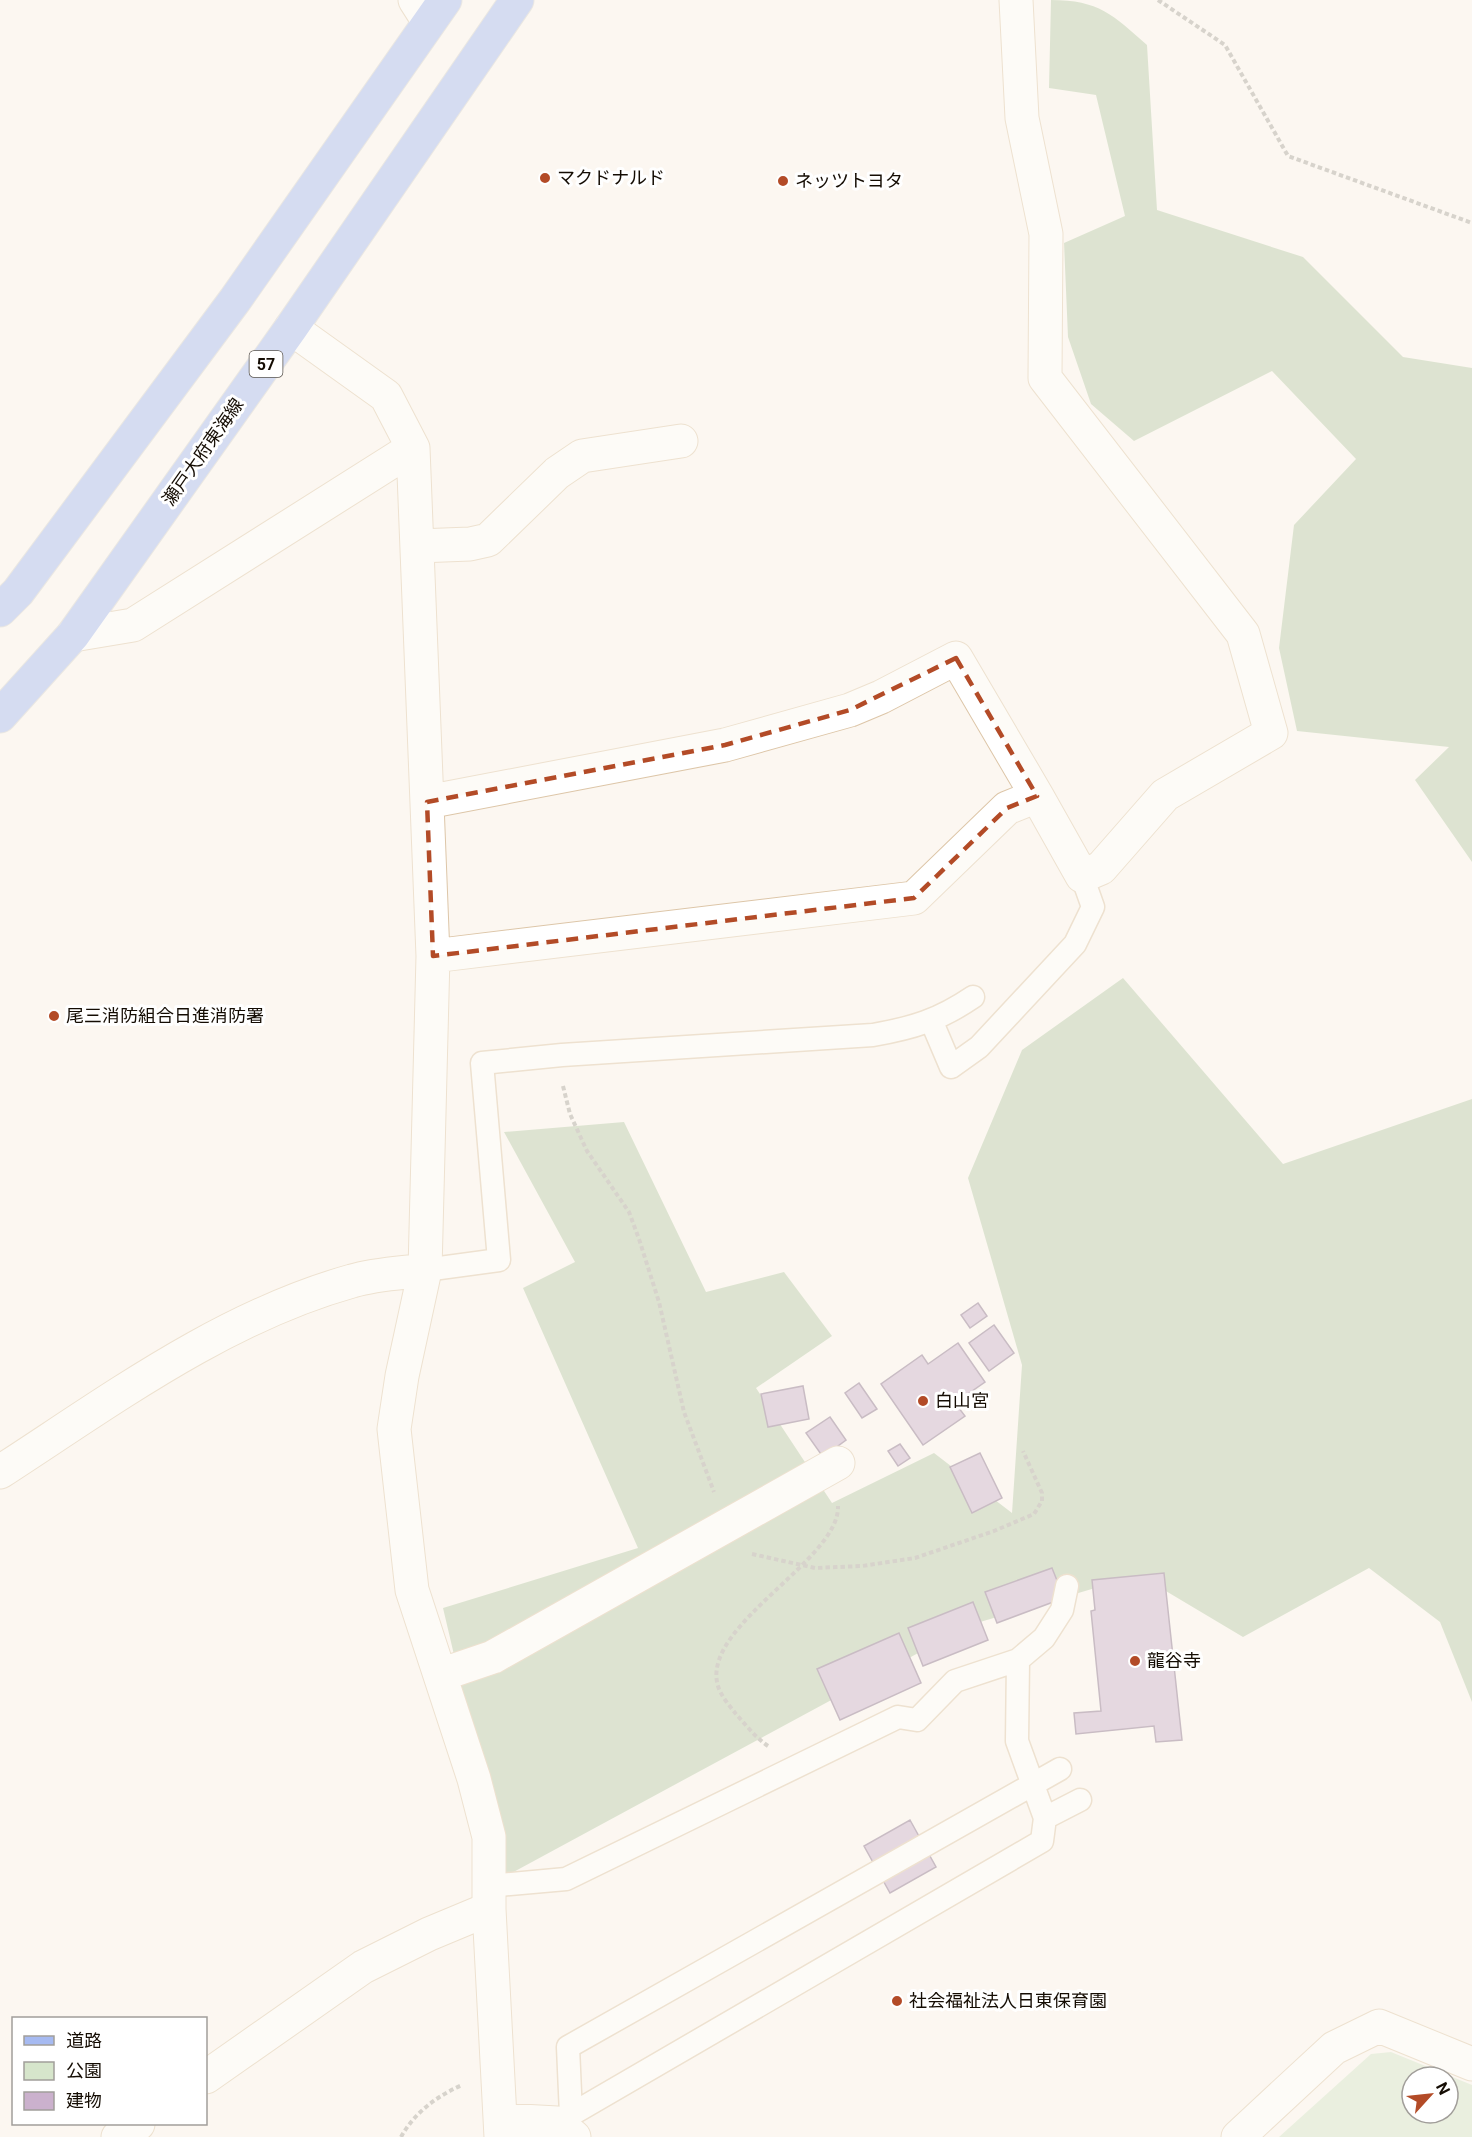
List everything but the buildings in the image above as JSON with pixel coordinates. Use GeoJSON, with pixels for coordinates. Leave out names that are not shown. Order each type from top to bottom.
{"type":"FeatureCollection","features":[{"type":"Feature","properties":{"kind":"main road","name":"瀬戸大府東海線"},"geometry":{"type":"LineString","coordinates":[[0,716],[73,635],[291,328],[517,0]]}},
{"type":"Feature","properties":{"kind":"main road"},"geometry":{"type":"LineString","coordinates":[[0,610],[18,592],[235,300],[430,7]]}},
{"type":"Feature","properties":{"kind":"street"},"geometry":{"type":"LineString","coordinates":[[427,802],[736,741],[850,710],[881,698],[956,658],[1082,876],[1101,868],[1164,795],[1271,733],[1243,634],[1045,378],[1046,234],[1022,118],[1016,0]]}},
{"type":"Feature","properties":{"kind":"street"},"geometry":{"type":"LineString","coordinates":[[291,328],[386,396],[413,448],[433,956],[425,1270],[394,1429],[412,1590],[474,1779],[489,1837],[489,1897],[502,2129],[567,2125]]}},
{"type":"Feature","properties":{"kind":"street"},"geometry":{"type":"LineString","coordinates":[[418,546],[470,544],[488,540],[557,473],[582,456],[681,441]]}},
{"type":"Feature","properties":{"kind":"street"},"geometry":{"type":"LineString","coordinates":[[73,635],[134,625],[413,448]]}},
{"type":"Feature","properties":{"kind":"street"},"geometry":{"type":"LineString","coordinates":[[433,956],[914,898],[1007,808],[1037,796]]}},
{"type":"Feature","properties":{"kind":"street"},"geometry":{"type":"LineString","coordinates":[[0,1472],[154,1372],[262,1314],[354,1280],[425,1270]]}},
{"type":"Feature","properties":{"kind":"street"},"geometry":{"type":"LineString","coordinates":[[440,1675],[493,1657],[830,1467]]}},
{"type":"Feature","properties":{"kind":"street"},"geometry":{"type":"LineString","coordinates":[[207,2075],[363,1967],[429,1934],[489,1897]]}},
{"type":"Feature","properties":{"kind":"street"},"geometry":{"type":"LineString","coordinates":[[1238,2137],[1334,2048],[1379,2026],[1472,2064]]}},
{"type":"Feature","properties":{"kind":"street"},"geometry":{"type":"LineString","coordinates":[[118,2137],[136,2125]]}},
{"type":"Feature","properties":{"kind":"lane"},"geometry":{"type":"LineString","coordinates":[[931,1020],[951,1067],[979,1047],[1075,944],[1093,907],[1082,876]]}},
{"type":"Feature","properties":{"kind":"lane"},"geometry":{"type":"LineString","coordinates":[[425,1270],[499,1260],[482,1063],[561,1055],[873,1035],[916,1027],[947,1014],[973,997]]}},
{"type":"Feature","properties":{"kind":"lane"},"geometry":{"type":"LineString","coordinates":[[489,1897],[566,1879],[898,1717],[917,1720],[955,1680],[1018,1660],[1044,1638],[1062,1610],[1067,1586]]}},
{"type":"Feature","properties":{"kind":"lane"},"geometry":{"type":"LineString","coordinates":[[567,2125],[1042,1841],[1045,1818],[1017,1741],[1018,1660]]}},
{"type":"Feature","properties":{"kind":"lane"},"geometry":{"type":"LineString","coordinates":[[567,2125],[568,2047],[1060,1769]]}},
{"type":"Feature","properties":{"kind":"lane"},"geometry":{"type":"LineString","coordinates":[[1045,1818],[1080,1800]]}},
{"type":"Feature","properties":{"kind":"path"},"geometry":{"type":"LineString","coordinates":[[1158,0],[1225,45],[1288,156],[1472,223]]}},
{"type":"Feature","properties":{"kind":"path"},"geometry":{"type":"LineString","coordinates":[[561,1055],[564,1096],[570,1114],[587,1150],[629,1212],[659,1302],[684,1412],[726,1526],[739,1549],[762,1558],[815,1568],[862,1566],[915,1558],[1034,1514],[1042,1502],[1042,1493],[1023,1451]]}},
{"type":"Feature","properties":{"kind":"path"},"geometry":{"type":"LineString","coordinates":[[800,1765],[764,1743],[726,1702],[717,1683],[717,1663],[722,1649],[828,1536],[838,1517],[838,1505],[830,1467]]}},
{"type":"Feature","properties":{"kind":"path"},"geometry":{"type":"LineString","coordinates":[[401,2137],[408,2124],[430,2103],[499,2069]]}},
{"type":"Feature","properties":{"kind":"highlighted area"},"geometry":{"type":"Polygon","coordinates":[[[956,658],[1037,796],[1007,808],[914,898],[433,956],[427,802],[725,745],[850,710],[956,658]]]}},
{"type":"Feature","properties":{"kind":"green space"},"geometry":{"type":"Polygon","coordinates":[[[1051,0],[1094,6],[1124,25],[1147,45],[1157,210],[1303,257],[1403,357],[1472,368],[1472,862],[1415,780],[1449,747],[1297,731],[1279,648],[1294,525],[1356,459],[1272,371],[1134,441],[1091,404],[1068,337],[1064,243],[1125,216],[1096,95],[1049,88],[1051,0]]]}},
{"type":"Feature","properties":{"kind":"green space"},"geometry":{"type":"Polygon","coordinates":[[[1123,978],[1283,1164],[1472,1099],[1472,1702],[1440,1622],[1369,1568],[1243,1637],[1139,1575],[970,1625],[506,1876],[443,1608],[638,1548],[523,1288],[575,1262],[504,1132],[624,1122],[706,1292],[784,1272],[832,1336],[756,1388],[832,1503],[934,1453],[1012,1513],[1022,1365],[968,1178],[1022,1050],[1123,978]]]}},
{"type":"Feature","properties":{"kind":"green space"},"geometry":{"type":"Polygon","coordinates":[[[1391,2052],[1423,2065],[1400,2065],[1400,2125],[1460,2125],[1460,2080],[1472,2085],[1472,2137],[1279,2137],[1371,2054],[1391,2052]]]}},
{"type":"Feature","properties":{"kind":"place","name":"マクドナルド"},"geometry":{"type":"Point","coordinates":[545,178]}},
{"type":"Feature","properties":{"kind":"place","name":"ネッツトヨタ"},"geometry":{"type":"Point","coordinates":[783,181]}},
{"type":"Feature","properties":{"kind":"place","name":"尾三消防組合日進消防署"},"geometry":{"type":"Point","coordinates":[54,1016]}},
{"type":"Feature","properties":{"kind":"place","name":"白山宮"},"geometry":{"type":"Point","coordinates":[923,1401]}},
{"type":"Feature","properties":{"kind":"place","name":"龍谷寺"},"geometry":{"type":"Point","coordinates":[1135,1661]}},
{"type":"Feature","properties":{"kind":"place","name":"社会福祉法人日東保育園"},"geometry":{"type":"Point","coordinates":[897,2001]}}]}
